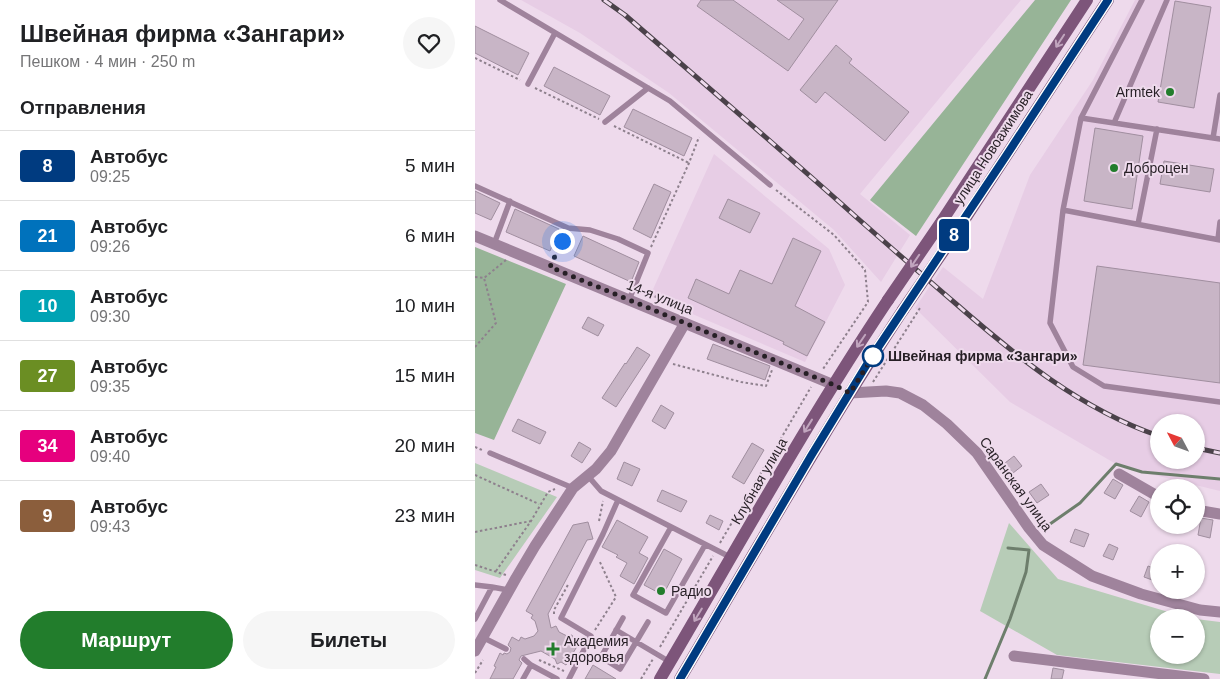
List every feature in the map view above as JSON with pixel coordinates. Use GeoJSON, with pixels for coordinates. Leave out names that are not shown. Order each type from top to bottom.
{"type":"FeatureCollection","features":[{"type":"Feature","properties":{"kind":"main road","name":"улица Новоажимова"},"geometry":{"type":"LineString","coordinates":[[888,300],[1087,0]]}},
{"type":"Feature","properties":{"kind":"main road","name":"улица Новоажимова"},"geometry":{"type":"LineString","coordinates":[[850,393],[1107,0]]}},
{"type":"Feature","properties":{"kind":"main road","name":"Клубная улица"},"geometry":{"type":"LineString","coordinates":[[660,679],[796,447],[854,351],[888,300]]}},
{"type":"Feature","properties":{"kind":"main road"},"geometry":{"type":"LineString","coordinates":[[680,679],[850,393],[834,385]]}},
{"type":"Feature","properties":{"kind":"street","name":"14-я улица"},"geometry":{"type":"LineString","coordinates":[[475,236],[834,385]]}},
{"type":"Feature","properties":{"kind":"street"},"geometry":{"type":"LineString","coordinates":[[475,651],[515,578],[573,488],[597,469],[611,451],[685,323]]}},
{"type":"Feature","properties":{"kind":"street","name":"Саранская улица"},"geometry":{"type":"LineString","coordinates":[[850,393],[886,391],[901,393],[923,405],[947,424],[977,453],[1043,545],[1092,576],[1141,594],[1200,610],[1220,612]]}},
{"type":"Feature","properties":{"kind":"street"},"geometry":{"type":"LineString","coordinates":[[1119,474],[1150,492]]}},
{"type":"Feature","properties":{"kind":"street"},"geometry":{"type":"LineString","coordinates":[[1205,512],[1220,514]]}},
{"type":"Feature","properties":{"kind":"street"},"geometry":{"type":"LineString","coordinates":[[1014,656],[1204,679]]}},
{"type":"Feature","properties":{"kind":"lane"},"geometry":{"type":"LineString","coordinates":[[500,0],[670,101],[770,185]]}},
{"type":"Feature","properties":{"kind":"lane"},"geometry":{"type":"LineString","coordinates":[[1142,0],[1081,118],[1063,210],[1050,323],[1073,367],[1104,386],[1220,402]]}},
{"type":"Feature","properties":{"kind":"lane"},"geometry":{"type":"LineString","coordinates":[[1115,123],[1167,0]]}},
{"type":"Feature","properties":{"kind":"lane"},"geometry":{"type":"LineString","coordinates":[[528,84],[555,33]]}},
{"type":"Feature","properties":{"kind":"lane"},"geometry":{"type":"LineString","coordinates":[[605,122],[649,88]]}},
{"type":"Feature","properties":{"kind":"lane"},"geometry":{"type":"LineString","coordinates":[[1213,138],[1220,95]]}},
{"type":"Feature","properties":{"kind":"lane"},"geometry":{"type":"LineString","coordinates":[[1081,118],[1220,138]]}},
{"type":"Feature","properties":{"kind":"lane"},"geometry":{"type":"LineString","coordinates":[[1138,224],[1157,129]]}},
{"type":"Feature","properties":{"kind":"lane"},"geometry":{"type":"LineString","coordinates":[[475,186],[568,228],[590,230],[618,239],[648,253],[629,300]]}},
{"type":"Feature","properties":{"kind":"lane"},"geometry":{"type":"LineString","coordinates":[[494,244],[510,201]]}},
{"type":"Feature","properties":{"kind":"lane"},"geometry":{"type":"LineString","coordinates":[[1063,210],[1219,239],[1220,222]]}},
{"type":"Feature","properties":{"kind":"lane"},"geometry":{"type":"LineString","coordinates":[[490,453],[573,488]]}},
{"type":"Feature","properties":{"kind":"lane"},"geometry":{"type":"LineString","coordinates":[[588,476],[601,491],[732,558]]}},
{"type":"Feature","properties":{"kind":"lane"},"geometry":{"type":"LineString","coordinates":[[569,679],[591,636],[561,618],[595,552],[618,500]]}},
{"type":"Feature","properties":{"kind":"lane"},"geometry":{"type":"LineString","coordinates":[[671,527],[633,595],[666,613],[705,545]]}},
{"type":"Feature","properties":{"kind":"lane"},"geometry":{"type":"LineString","coordinates":[[475,585],[508,590]]}},
{"type":"Feature","properties":{"kind":"lane"},"geometry":{"type":"LineString","coordinates":[[475,619],[492,588]]}},
{"type":"Feature","properties":{"kind":"lane"},"geometry":{"type":"LineString","coordinates":[[623,618],[601,657],[620,669],[648,622]]}},
{"type":"Feature","properties":{"kind":"lane"},"geometry":{"type":"LineString","coordinates":[[616,630],[670,662]]}},
{"type":"Feature","properties":{"kind":"lane"},"geometry":{"type":"LineString","coordinates":[[482,638],[506,649]]}},
{"type":"Feature","properties":{"kind":"lane"},"geometry":{"type":"LineString","coordinates":[[524,659],[531,665],[557,679]]}},
{"type":"Feature","properties":{"kind":"lane"},"geometry":{"type":"LineString","coordinates":[[523,679],[531,665]]}},
{"type":"Feature","properties":{"kind":"path"},"geometry":{"type":"LineString","coordinates":[[475,58],[689,163]]}},
{"type":"Feature","properties":{"kind":"path"},"geometry":{"type":"LineString","coordinates":[[648,253],[689,163],[702,128]]}},
{"type":"Feature","properties":{"kind":"path"},"geometry":{"type":"LineString","coordinates":[[641,679],[817,378],[869,302],[865,270],[834,235],[770,185]]}},
{"type":"Feature","properties":{"kind":"path"},"geometry":{"type":"LineString","coordinates":[[550,267],[568,228]]}},
{"type":"Feature","properties":{"kind":"path"},"geometry":{"type":"LineString","coordinates":[[475,277],[484,278],[511,257]]}},
{"type":"Feature","properties":{"kind":"path"},"geometry":{"type":"LineString","coordinates":[[475,347],[496,323],[484,278]]}},
{"type":"Feature","properties":{"kind":"path"},"geometry":{"type":"LineString","coordinates":[[663,361],[741,382],[766,386],[776,361]]}},
{"type":"Feature","properties":{"kind":"path"},"geometry":{"type":"LineString","coordinates":[[475,475],[540,505]]}},
{"type":"Feature","properties":{"kind":"path"},"geometry":{"type":"LineString","coordinates":[[496,572],[531,521],[548,492],[556,488],[560,482]]}},
{"type":"Feature","properties":{"kind":"path"},"geometry":{"type":"LineString","coordinates":[[475,532],[531,521]]}},
{"type":"Feature","properties":{"kind":"path"},"geometry":{"type":"LineString","coordinates":[[591,636],[616,597],[595,552]]}},
{"type":"Feature","properties":{"kind":"path"},"geometry":{"type":"LineString","coordinates":[[475,565],[515,578]]}},
{"type":"Feature","properties":{"kind":"shaded area"},"geometry":{"type":"Polygon","coordinates":[[[521,0],[1021,0],[860,194],[910,235],[881,282],[834,230],[669,93],[580,33],[521,0]]]}},
{"type":"Feature","properties":{"kind":"shaded area"},"geometry":{"type":"Polygon","coordinates":[[[1135,0],[1220,0],[1220,491],[1205,487],[1205,479],[1171,479],[1116,464],[1010,402],[915,308],[943,267],[983,299],[1030,175],[1093,80],[1135,0]]]}},
{"type":"Feature","properties":{"kind":"shaded area"},"geometry":{"type":"Polygon","coordinates":[[[714,154],[829,249],[845,285],[805,362],[650,296],[714,154]]]}},
{"type":"Feature","properties":{"kind":"green space"},"geometry":{"type":"Polygon","coordinates":[[[1035,0],[1071,0],[916,236],[870,200],[1035,0]]]}},
{"type":"Feature","properties":{"kind":"green space"},"geometry":{"type":"Polygon","coordinates":[[[475,247],[566,284],[494,440],[475,433],[475,247]]]}},
{"type":"Feature","properties":{"kind":"green space"},"geometry":{"type":"Polygon","coordinates":[[[475,463],[557,497],[500,578],[475,570],[475,463]]]}},
{"type":"Feature","properties":{"kind":"green space"},"geometry":{"type":"Polygon","coordinates":[[[1009,523],[1058,579],[1158,609],[1150,609],[1150,664],[1205,664],[1205,620],[1220,622],[1220,674],[1057,655],[980,611],[1009,523]]]}},
{"type":"Feature","properties":{"kind":"building"},"geometry":{"type":"Polygon","coordinates":[[[701,0],[733,0],[789,40],[804,19],[777,0],[838,0],[788,71],[697,6],[701,0]]]}},
{"type":"Feature","properties":{"kind":"building"},"geometry":{"type":"Polygon","coordinates":[[[1175,1],[1211,7],[1194,108],[1158,102],[1175,1]]]}},
{"type":"Feature","properties":{"kind":"building"},"geometry":{"type":"Polygon","coordinates":[[[475,26],[529,53],[518,75],[475,53],[475,26]]]}},
{"type":"Feature","properties":{"kind":"building"},"geometry":{"type":"Polygon","coordinates":[[[836,45],[852,59],[849,63],[909,112],[885,141],[825,92],[816,103],[800,90],[836,45]]]}},
{"type":"Feature","properties":{"kind":"building"},"geometry":{"type":"Polygon","coordinates":[[[554,67],[610,96],[600,115],[544,86],[554,67]]]}},
{"type":"Feature","properties":{"kind":"building"},"geometry":{"type":"Polygon","coordinates":[[[633,109],[692,138],[684,156],[624,127],[633,109]]]}},
{"type":"Feature","properties":{"kind":"building","name":"Доброцен"},"geometry":{"type":"Polygon","coordinates":[[[1095,128],[1143,136],[1132,209],[1084,201],[1095,128]]]}},
{"type":"Feature","properties":{"kind":"building"},"geometry":{"type":"Polygon","coordinates":[[[1164,161],[1214,169],[1210,192],[1160,184],[1164,161]]]}},
{"type":"Feature","properties":{"kind":"building"},"geometry":{"type":"Polygon","coordinates":[[[654,184],[671,192],[651,238],[633,229],[654,184]]]}},
{"type":"Feature","properties":{"kind":"building"},"geometry":{"type":"Polygon","coordinates":[[[475,191],[500,203],[491,220],[475,213],[475,191]]]}},
{"type":"Feature","properties":{"kind":"building"},"geometry":{"type":"Polygon","coordinates":[[[728,199],[760,213],[750,233],[719,218],[728,199]]]}},
{"type":"Feature","properties":{"kind":"building"},"geometry":{"type":"Polygon","coordinates":[[[515,209],[559,229],[550,251],[506,232],[515,209]]]}},
{"type":"Feature","properties":{"kind":"building"},"geometry":{"type":"Polygon","coordinates":[[[583,236],[639,262],[631,282],[574,256],[583,236]]]}},
{"type":"Feature","properties":{"kind":"building"},"geometry":{"type":"Polygon","coordinates":[[[793,238],[821,251],[795,306],[825,322],[807,356],[783,344],[784,342],[688,298],[696,279],[729,294],[740,270],[772,284],[793,238]]]}},
{"type":"Feature","properties":{"kind":"building"},"geometry":{"type":"Polygon","coordinates":[[[1097,266],[1220,283],[1220,383],[1083,365],[1097,266]]]}},
{"type":"Feature","properties":{"kind":"building"},"geometry":{"type":"Polygon","coordinates":[[[588,317],[604,325],[598,336],[582,328],[588,317]]]}},
{"type":"Feature","properties":{"kind":"building"},"geometry":{"type":"Polygon","coordinates":[[[713,344],[770,366],[765,380],[707,359],[713,344]]]}},
{"type":"Feature","properties":{"kind":"building"},"geometry":{"type":"Polygon","coordinates":[[[637,347],[650,355],[616,407],[602,398],[637,347]]]}},
{"type":"Feature","properties":{"kind":"building"},"geometry":{"type":"Polygon","coordinates":[[[661,405],[674,413],[665,429],[652,421],[661,405]]]}},
{"type":"Feature","properties":{"kind":"building"},"geometry":{"type":"Polygon","coordinates":[[[518,419],[546,432],[540,444],[512,431],[518,419]]]}},
{"type":"Feature","properties":{"kind":"building"},"geometry":{"type":"Polygon","coordinates":[[[579,442],[591,449],[582,463],[571,456],[579,442]]]}},
{"type":"Feature","properties":{"kind":"building"},"geometry":{"type":"Polygon","coordinates":[[[752,443],[764,450],[744,484],[732,477],[752,443]]]}},
{"type":"Feature","properties":{"kind":"building"},"geometry":{"type":"Polygon","coordinates":[[[1014,456],[1022,466],[1013,473],[1005,463],[1014,456]]]}},
{"type":"Feature","properties":{"kind":"building"},"geometry":{"type":"Polygon","coordinates":[[[624,462],[640,469],[632,486],[617,479],[624,462]]]}},
{"type":"Feature","properties":{"kind":"building"},"geometry":{"type":"Polygon","coordinates":[[[1113,479],[1123,485],[1115,499],[1104,493],[1113,479]]]}},
{"type":"Feature","properties":{"kind":"building"},"geometry":{"type":"Polygon","coordinates":[[[1041,484],[1049,495],[1037,503],[1029,492],[1041,484]]]}},
{"type":"Feature","properties":{"kind":"building"},"geometry":{"type":"Polygon","coordinates":[[[662,490],[687,501],[681,512],[657,501],[662,490]]]}},
{"type":"Feature","properties":{"kind":"building"},"geometry":{"type":"Polygon","coordinates":[[[1139,496],[1149,502],[1141,517],[1130,511],[1139,496]]]}},
{"type":"Feature","properties":{"kind":"building"},"geometry":{"type":"Polygon","coordinates":[[[710,515],[723,521],[719,530],[706,523],[710,515]]]}},
{"type":"Feature","properties":{"kind":"building"},"geometry":{"type":"Polygon","coordinates":[[[1205,519],[1213,520],[1210,538],[1198,535],[1205,534],[1205,519]]]}},
{"type":"Feature","properties":{"kind":"building"},"geometry":{"type":"Polygon","coordinates":[[[617,520],[648,537],[639,553],[648,558],[634,584],[620,576],[627,563],[616,557],[618,555],[602,547],[617,520]]]}},
{"type":"Feature","properties":{"kind":"building"},"geometry":{"type":"Polygon","coordinates":[[[588,522],[593,539],[587,540],[548,614],[551,628],[556,626],[559,632],[567,636],[572,635],[574,640],[579,643],[566,665],[561,662],[557,664],[555,659],[541,651],[521,656],[519,660],[522,663],[513,679],[490,679],[500,653],[503,655],[510,652],[511,648],[508,645],[512,637],[519,641],[521,637],[525,639],[534,636],[538,631],[535,621],[531,618],[533,615],[526,611],[573,525],[588,522]]]}},
{"type":"Feature","properties":{"kind":"building"},"geometry":{"type":"Polygon","coordinates":[[[1075,529],[1089,534],[1084,547],[1070,542],[1075,529]]]}},
{"type":"Feature","properties":{"kind":"building"},"geometry":{"type":"Polygon","coordinates":[[[1109,544],[1118,548],[1113,560],[1103,556],[1109,544]]]}},
{"type":"Feature","properties":{"kind":"building"},"geometry":{"type":"Polygon","coordinates":[[[664,549],[682,559],[663,595],[644,585],[664,549]]]}},
{"type":"Feature","properties":{"kind":"building"},"geometry":{"type":"Polygon","coordinates":[[[1148,566],[1150,567],[1150,579],[1144,577],[1148,566]]]}},
{"type":"Feature","properties":{"kind":"building"},"geometry":{"type":"Polygon","coordinates":[[[593,665],[616,679],[585,679],[593,665]]]}},
{"type":"Feature","properties":{"kind":"building"},"geometry":{"type":"Polygon","coordinates":[[[1053,668],[1064,670],[1062,679],[1051,679],[1053,668]]]}},
{"type":"Feature","properties":{"kind":"waterway"},"geometry":{"type":"LineString","coordinates":[[1050,524],[1080,503],[1116,464],[1142,472],[1220,479]]}},
{"type":"Feature","properties":{"kind":"waterway"},"geometry":{"type":"LineString","coordinates":[[985,679],[1010,619],[1026,572],[1029,550],[1008,548]]}},
{"type":"Feature","properties":{"kind":"railway"},"geometry":{"type":"LineString","coordinates":[[604,0],[625,15],[1001,342],[1076,396],[1130,425],[1150,433]]}},
{"type":"Feature","properties":{"kind":"railway"},"geometry":{"type":"LineString","coordinates":[[1205,450],[1220,453]]}},
{"type":"Feature","properties":{"kind":"bus line","name":"8"},"geometry":{"type":"LineString","coordinates":[[680,679],[869,361],[957,231],[1108,0]]}},
{"type":"Feature","properties":{"kind":"place","name":"Armtek"},"geometry":{"type":"Point","coordinates":[1170,92]}},
{"type":"Feature","properties":{"kind":"place","name":"Доброцен"},"geometry":{"type":"Point","coordinates":[1114,168]}},
{"type":"Feature","properties":{"kind":"place","name":"Швейная фирма «Зангари»"},"geometry":{"type":"Point","coordinates":[873,356]}},
{"type":"Feature","properties":{"kind":"place","name":"Радио"},"geometry":{"type":"Point","coordinates":[661,591]}},
{"type":"Feature","properties":{"kind":"place","name":"Академия здоровья"},"geometry":{"type":"Point","coordinates":[553,649]}},
{"type":"Feature","properties":{"kind":"route"},"geometry":{"type":"LineString","coordinates":[[562,241],[550,267],[850,393],[873,356]]}}]}
